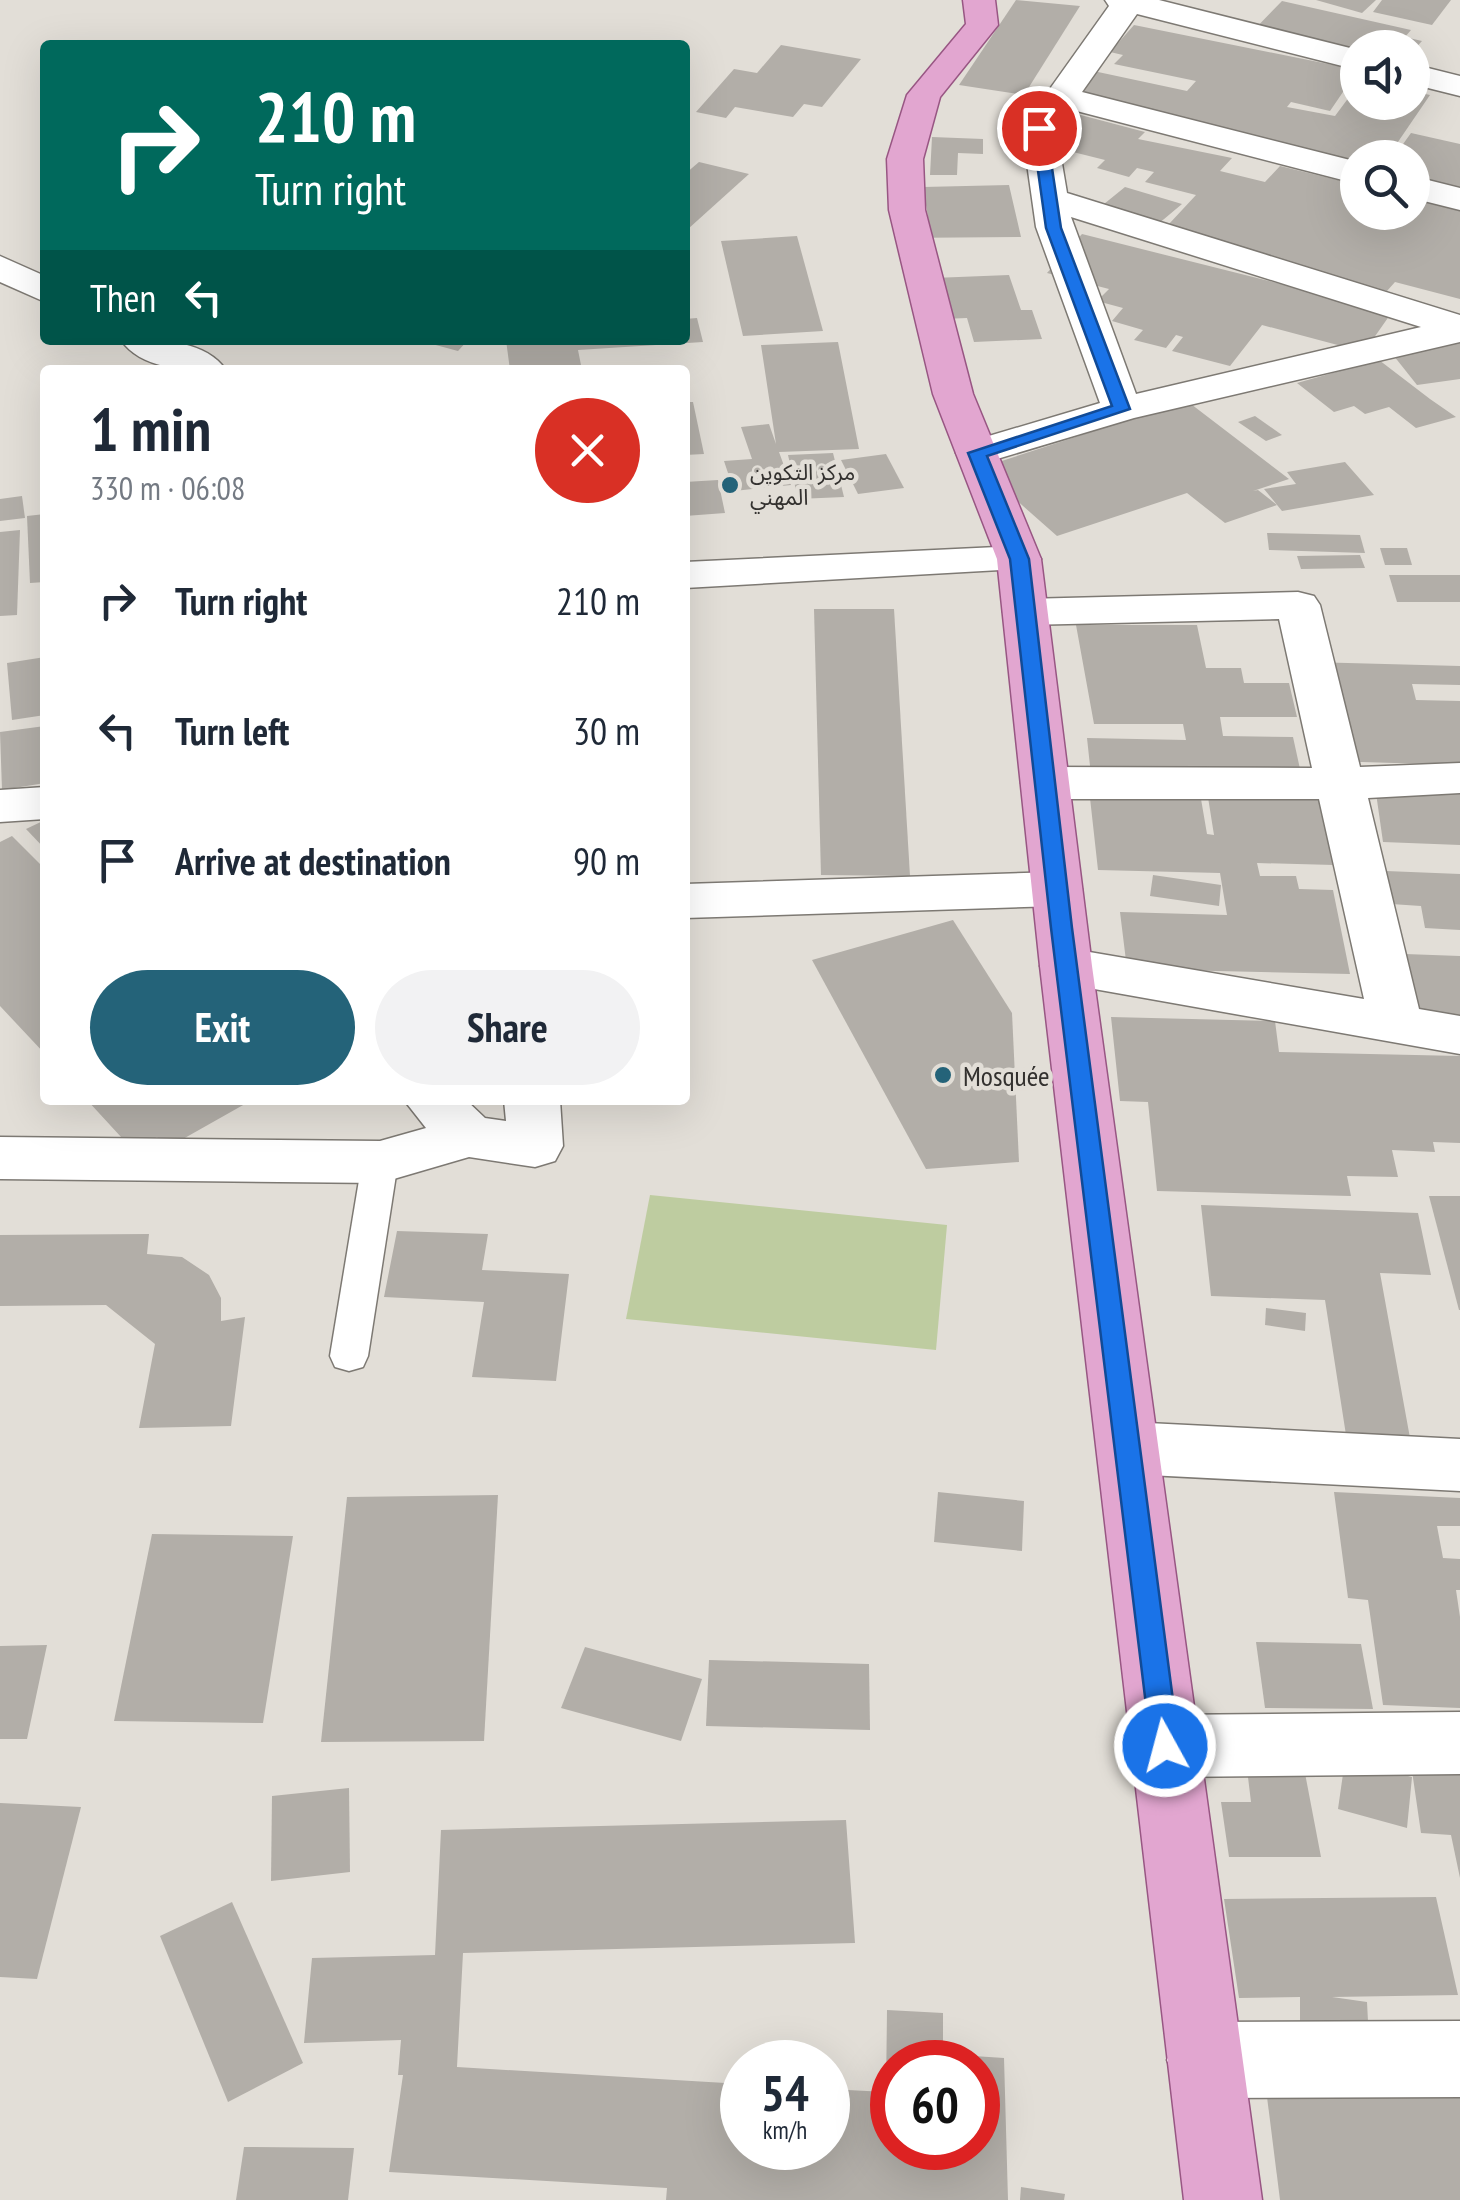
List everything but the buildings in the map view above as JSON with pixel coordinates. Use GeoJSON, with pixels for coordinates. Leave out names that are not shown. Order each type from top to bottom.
{"type":"FeatureCollection","features":[{"type":"Feature","properties":{"kind":"main road"},"geometry":{"type":"LineString","coordinates":[[979,0],[982,25],[924,96],[906,159],[906,210],[954,394],[1020,559],[1066,966],[1224,2200]]}},
{"type":"Feature","properties":{"kind":"street"},"geometry":{"type":"LineString","coordinates":[[1122,409],[1054,228],[1039,128],[1126,0],[1340,55]]}},
{"type":"Feature","properties":{"kind":"street"},"geometry":{"type":"LineString","coordinates":[[1430,78],[1460,86]]}},
{"type":"Feature","properties":{"kind":"street"},"geometry":{"type":"LineString","coordinates":[[1061,97],[1340,167]]}},
{"type":"Feature","properties":{"kind":"street"},"geometry":{"type":"LineString","coordinates":[[1430,191],[1460,199]]}},
{"type":"Feature","properties":{"kind":"street"},"geometry":{"type":"LineString","coordinates":[[1050,199],[1460,329]]}},
{"type":"Feature","properties":{"kind":"street"},"geometry":{"type":"LineString","coordinates":[[0,267],[40,288]]}},
{"type":"Feature","properties":{"kind":"street"},"geometry":{"type":"LineString","coordinates":[[977,453],[1122,409],[1460,329]]}},
{"type":"Feature","properties":{"kind":"street"},"geometry":{"type":"LineString","coordinates":[[151,345],[195,365]]}},
{"type":"Feature","properties":{"kind":"street"},"geometry":{"type":"LineString","coordinates":[[690,575],[1020,559]]}},
{"type":"Feature","properties":{"kind":"street"},"geometry":{"type":"LineString","coordinates":[[1025,612],[1298,606],[1396,1024]]}},
{"type":"Feature","properties":{"kind":"street"},"geometry":{"type":"LineString","coordinates":[[1045,783],[1340,784],[1460,778]]}},
{"type":"Feature","properties":{"kind":"street"},"geometry":{"type":"LineString","coordinates":[[0,806],[40,803]]}},
{"type":"Feature","properties":{"kind":"street"},"geometry":{"type":"LineString","coordinates":[[690,900],[1057,889]]}},
{"type":"Feature","properties":{"kind":"street"},"geometry":{"type":"LineString","coordinates":[[1066,966],[1460,1036]]}},
{"type":"Feature","properties":{"kind":"street"},"geometry":{"type":"LineString","coordinates":[[6,1151],[380,1162],[450,1118],[535,1146],[532,1105]]}},
{"type":"Feature","properties":{"kind":"street"},"geometry":{"type":"LineString","coordinates":[[1128,1448],[1460,1465]]}},
{"type":"Feature","properties":{"kind":"street"},"geometry":{"type":"LineString","coordinates":[[1165,1746],[1460,1743]]}},
{"type":"Feature","properties":{"kind":"street"},"geometry":{"type":"LineString","coordinates":[[1206,2060],[1460,2060]]}},
{"type":"Feature","properties":{"kind":"lane"},"geometry":{"type":"LineString","coordinates":[[348,1356],[380,1162]]}},
{"type":"Feature","properties":{"kind":"green space"},"geometry":{"type":"Polygon","coordinates":[[[650,1195],[947,1225],[936,1350],[626,1319],[650,1195]]]}},
{"type":"Feature","properties":{"kind":"place","name":"مركز التكوين المهني"},"geometry":{"type":"Point","coordinates":[730,485]}},
{"type":"Feature","properties":{"kind":"place","name":"Mosquée"},"geometry":{"type":"Point","coordinates":[943,1075]}},
{"type":"Feature","properties":{"kind":"route"},"geometry":{"type":"LineString","coordinates":[[1039,128],[1054,228],[1122,409],[977,453],[1020,559],[1062,928],[1165,1746]]}}]}
